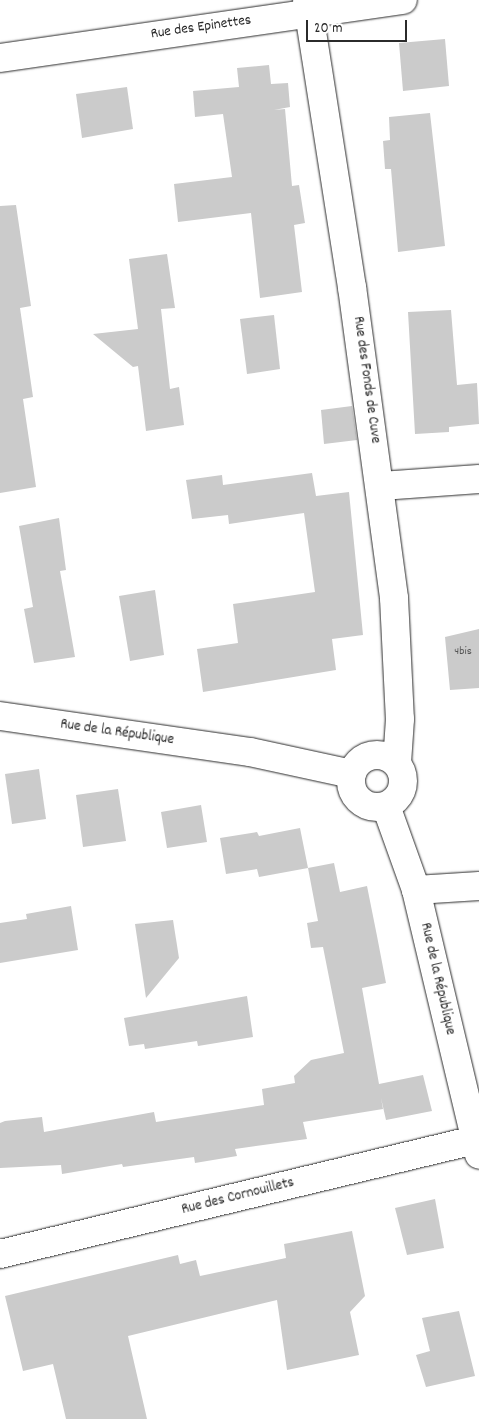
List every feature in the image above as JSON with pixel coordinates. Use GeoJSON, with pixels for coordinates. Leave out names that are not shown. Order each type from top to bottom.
{"type":"FeatureCollection","features":[{"type":"Feature","properties":{"kind":"street","name":"Rue des Epinettes"},"geometry":{"type":"LineString","coordinates":[[0,58],[308,6],[403,0]]}},
{"type":"Feature","properties":{"kind":"street","name":"Rue des Fonds de Cuve"},"geometry":{"type":"LineString","coordinates":[[308,6],[381,486],[394,598],[400,719],[397,763]]}},
{"type":"Feature","properties":{"kind":"street"},"geometry":{"type":"LineString","coordinates":[[381,486],[479,479]]}},
{"type":"Feature","properties":{"kind":"street","name":"Rue de la République"},"geometry":{"type":"LineString","coordinates":[[0,716],[250,752],[352,774]]}},
{"type":"Feature","properties":{"kind":"street"},"geometry":{"type":"LineString","coordinates":[[371,756],[390,758],[397,763],[402,770],[403,788],[400,796],[386,806],[378,808],[362,803],[352,790],[352,774],[356,765],[371,756]]}},
{"type":"Feature","properties":{"kind":"street","name":"Rue de la République"},"geometry":{"type":"LineString","coordinates":[[386,806],[416,890],[477,1147]]}},
{"type":"Feature","properties":{"kind":"street"},"geometry":{"type":"LineString","coordinates":[[416,890],[479,886]]}},
{"type":"Feature","properties":{"kind":"street","name":"Rue des Cornouillets"},"geometry":{"type":"LineString","coordinates":[[0,1254],[477,1147]]}},
{"type":"Feature","properties":{"kind":"building"},"geometry":{"type":"Polygon","coordinates":[[[445,39],[449,86],[403,91],[399,43],[445,39]]]}},
{"type":"Feature","properties":{"kind":"building"},"geometry":{"type":"Polygon","coordinates":[[[269,65],[271,84],[288,83],[290,107],[274,110],[285,109],[292,186],[299,185],[305,223],[294,225],[302,292],[260,298],[251,213],[178,222],[174,184],[232,177],[223,114],[195,117],[193,91],[239,87],[237,68],[269,65]]]}},
{"type":"Feature","properties":{"kind":"building"},"geometry":{"type":"Polygon","coordinates":[[[127,87],[133,129],[82,138],[76,94],[127,87]]]}},
{"type":"Feature","properties":{"kind":"building"},"geometry":{"type":"Polygon","coordinates":[[[430,113],[445,246],[398,252],[391,169],[385,169],[383,141],[390,140],[389,117],[430,113]]]}},
{"type":"Feature","properties":{"kind":"building"},"geometry":{"type":"Polygon","coordinates":[[[16,205],[31,306],[20,308],[33,397],[23,399],[36,487],[0,493],[0,206],[16,205]]]}},
{"type":"Feature","properties":{"kind":"building"},"geometry":{"type":"Polygon","coordinates":[[[167,254],[175,308],[161,309],[170,389],[179,387],[184,425],[146,431],[138,366],[133,367],[93,334],[138,329],[129,259],[167,254]]]}},
{"type":"Feature","properties":{"kind":"building"},"geometry":{"type":"Polygon","coordinates":[[[451,310],[457,385],[477,383],[479,424],[449,427],[449,432],[415,434],[408,312],[451,310]]]}},
{"type":"Feature","properties":{"kind":"building"},"geometry":{"type":"Polygon","coordinates":[[[274,315],[280,369],[247,374],[240,319],[274,315]]]}},
{"type":"Feature","properties":{"kind":"building"},"geometry":{"type":"Polygon","coordinates":[[[352,406],[357,440],[324,444],[321,410],[352,406]]]}},
{"type":"Feature","properties":{"kind":"building"},"geometry":{"type":"Polygon","coordinates":[[[312,473],[316,496],[349,492],[363,635],[332,639],[336,670],[203,692],[197,649],[238,643],[233,604],[315,592],[304,513],[229,524],[228,515],[192,519],[186,480],[222,475],[223,485],[312,473]]]}},
{"type":"Feature","properties":{"kind":"building"},"geometry":{"type":"Polygon","coordinates":[[[59,518],[66,570],[60,571],[75,657],[34,663],[24,609],[33,607],[19,526],[59,518]]]}},
{"type":"Feature","properties":{"kind":"building"},"geometry":{"type":"Polygon","coordinates":[[[155,590],[164,655],[130,661],[119,596],[155,590]]]}},
{"type":"Feature","properties":{"kind":"building"},"geometry":{"type":"Polygon","coordinates":[[[479,629],[479,688],[450,690],[445,637],[479,629]]]}},
{"type":"Feature","properties":{"kind":"building"},"geometry":{"type":"Polygon","coordinates":[[[39,769],[46,819],[12,824],[5,774],[39,769]]]}},
{"type":"Feature","properties":{"kind":"building"},"geometry":{"type":"Polygon","coordinates":[[[118,789],[126,841],[83,847],[76,795],[118,789]]]}},
{"type":"Feature","properties":{"kind":"building"},"geometry":{"type":"Polygon","coordinates":[[[201,805],[207,842],[167,848],[161,812],[201,805]]]}},
{"type":"Feature","properties":{"kind":"building"},"geometry":{"type":"Polygon","coordinates":[[[300,828],[308,868],[259,877],[257,869],[226,874],[220,838],[257,832],[259,836],[300,828]]]}},
{"type":"Feature","properties":{"kind":"building"},"geometry":{"type":"Polygon","coordinates":[[[334,863],[340,892],[367,886],[386,983],[362,988],[379,1084],[423,1075],[432,1111],[386,1120],[381,1098],[383,1109],[303,1122],[307,1139],[235,1149],[237,1156],[195,1163],[194,1157],[123,1167],[122,1164],[62,1174],[61,1165],[0,1168],[0,1123],[5,1121],[42,1117],[44,1132],[154,1112],[156,1122],[264,1105],[262,1089],[295,1083],[294,1076],[311,1060],[344,1053],[323,947],[311,948],[307,923],[318,921],[308,868],[334,863]]]}},
{"type":"Feature","properties":{"kind":"building"},"geometry":{"type":"Polygon","coordinates":[[[71,906],[78,950],[0,963],[0,923],[27,919],[26,914],[71,906]]]}},
{"type":"Feature","properties":{"kind":"building"},"geometry":{"type":"Polygon","coordinates":[[[173,920],[179,958],[146,998],[135,924],[173,920]]]}},
{"type":"Feature","properties":{"kind":"building"},"geometry":{"type":"Polygon","coordinates":[[[247,996],[253,1037],[198,1046],[197,1041],[145,1049],[144,1044],[129,1046],[124,1018],[247,996]]]}},
{"type":"Feature","properties":{"kind":"building"},"geometry":{"type":"Polygon","coordinates":[[[435,1199],[444,1248],[407,1255],[395,1208],[435,1199]]]}},
{"type":"Feature","properties":{"kind":"building"},"geometry":{"type":"Polygon","coordinates":[[[352,1231],[365,1296],[350,1312],[359,1355],[287,1370],[277,1300],[128,1336],[147,1419],[66,1419],[53,1364],[23,1371],[5,1296],[178,1255],[180,1264],[196,1260],[200,1276],[286,1258],[284,1244],[352,1231]]]}},
{"type":"Feature","properties":{"kind":"building"},"geometry":{"type":"Polygon","coordinates":[[[459,1311],[475,1376],[426,1387],[416,1355],[430,1351],[422,1318],[459,1311]]]}}]}
